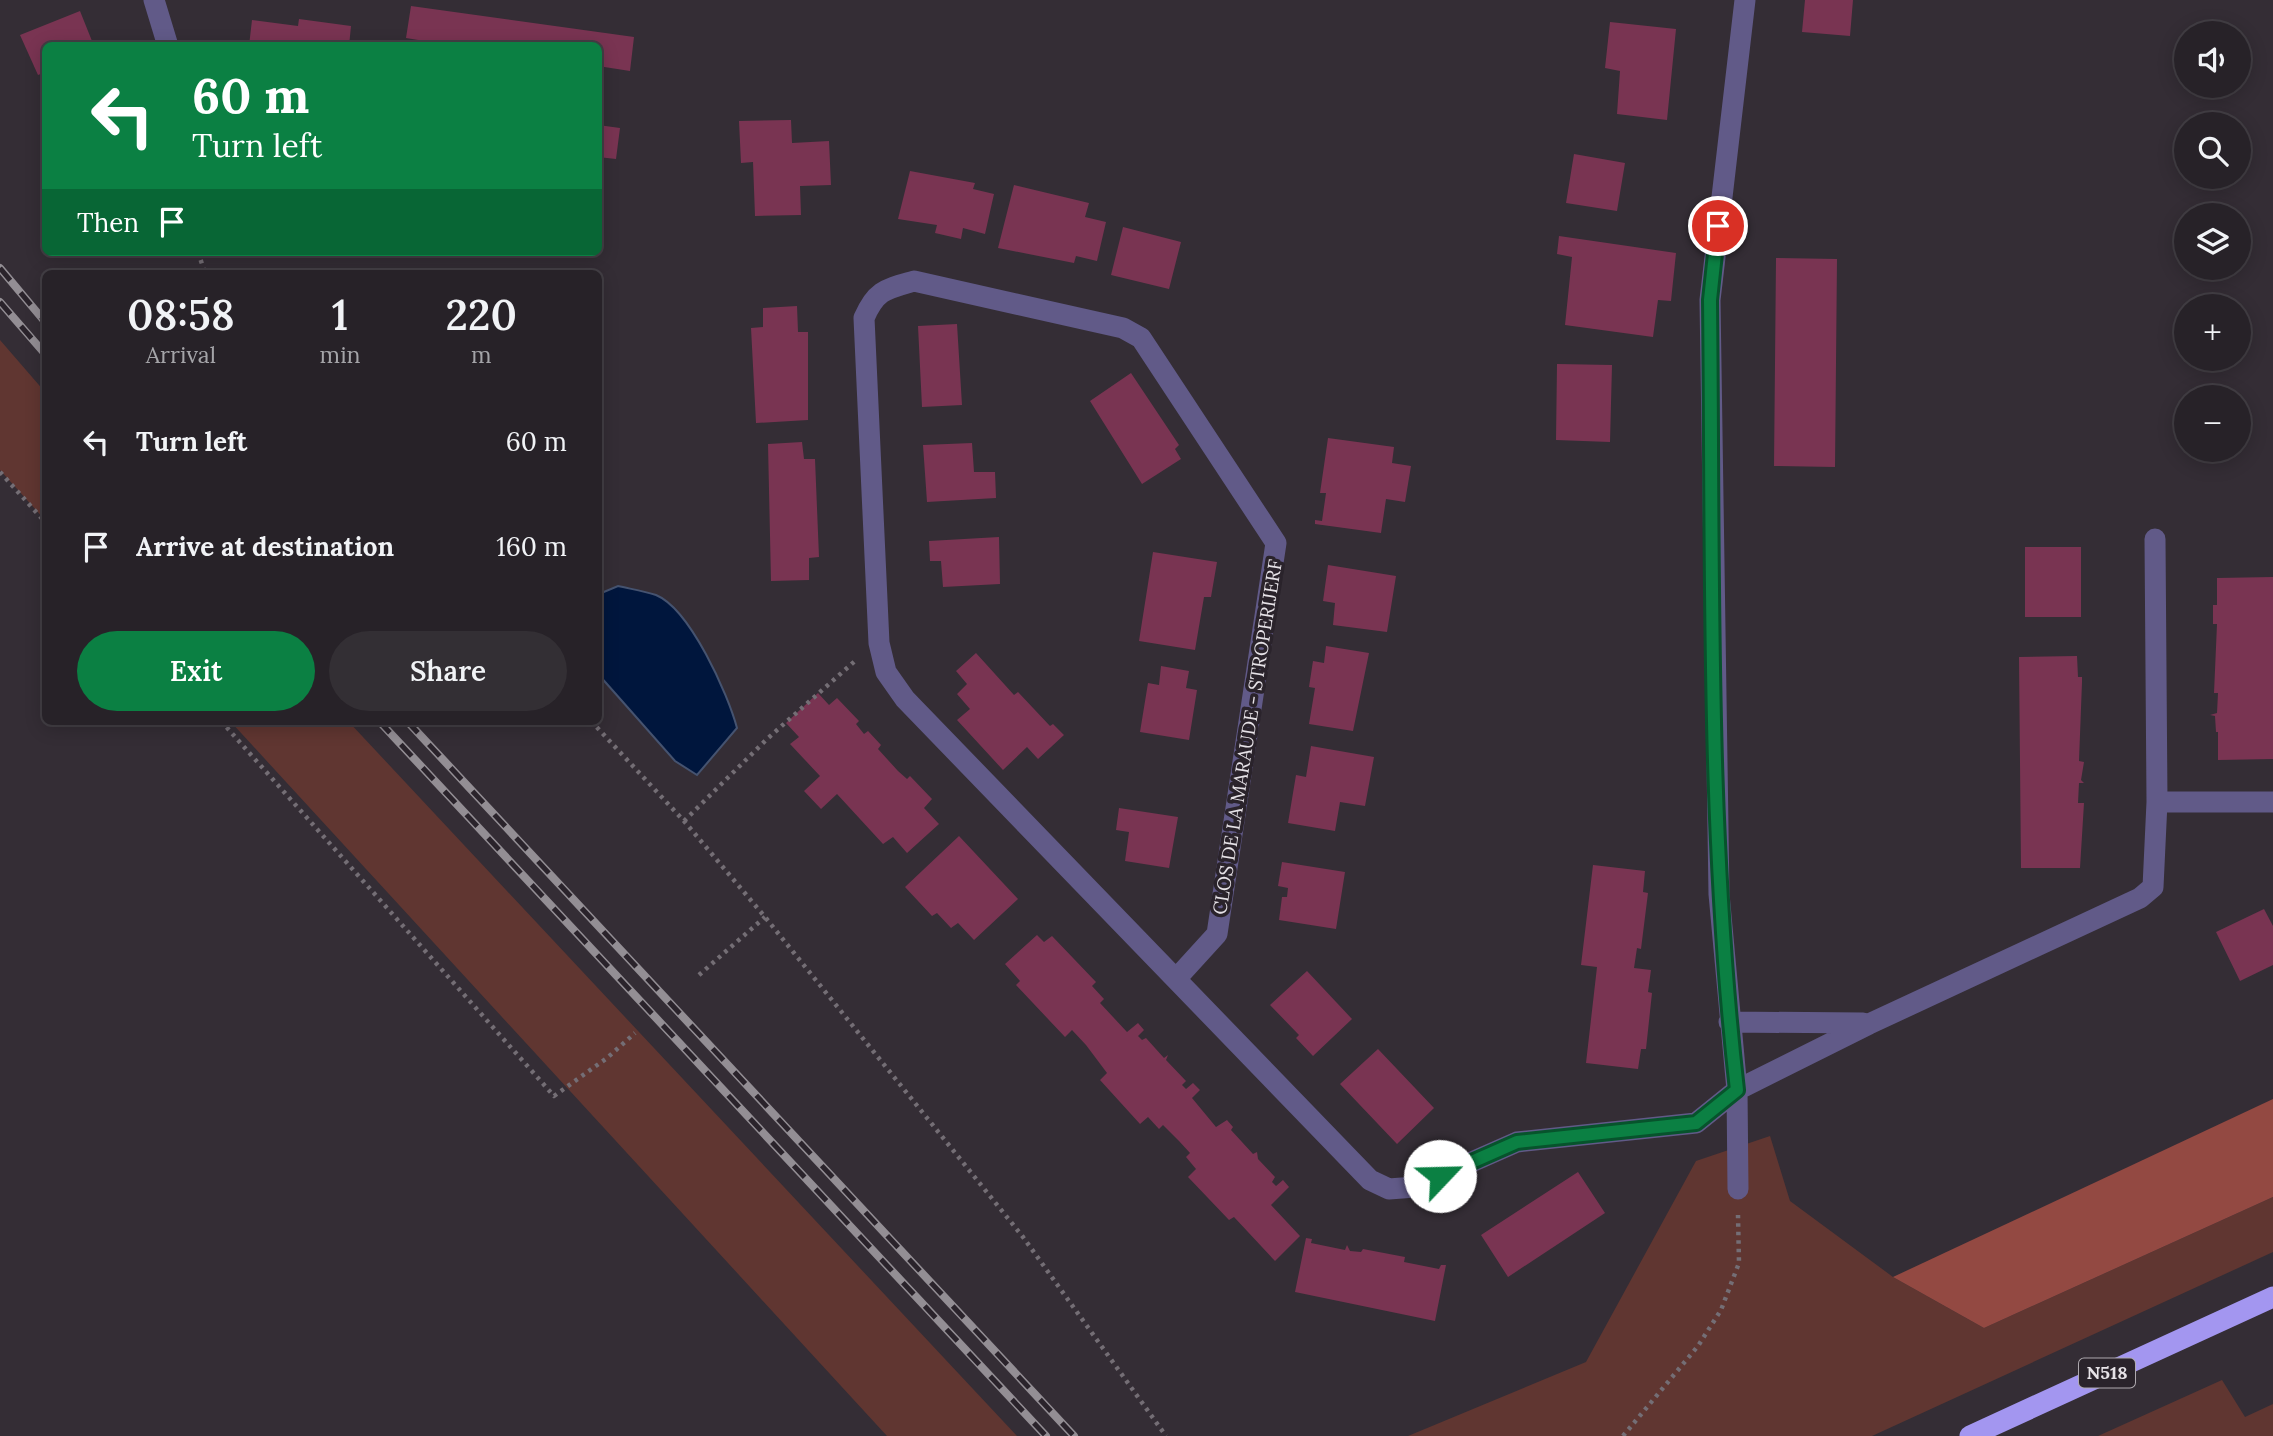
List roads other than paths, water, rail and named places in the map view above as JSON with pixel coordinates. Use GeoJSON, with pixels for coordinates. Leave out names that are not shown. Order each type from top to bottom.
{"type":"FeatureCollection","features":[{"type":"Feature","properties":{"kind":"highway","name":"N518"},"geometry":{"type":"LineString","coordinates":[[1970,1436],[2273,1297]]}},
{"type":"Feature","properties":{"kind":"highway","name":"N518"},"geometry":{"type":"LineString","coordinates":[[2244,1310],[2273,1302]]}},
{"type":"Feature","properties":{"kind":"street"},"geometry":{"type":"LineString","coordinates":[[154,0],[167,42]]}},
{"type":"Feature","properties":{"kind":"street"},"geometry":{"type":"LineString","coordinates":[[1738,1189],[1737,1090],[1719,894],[1710,300],[1745,0]]}},
{"type":"Feature","properties":{"kind":"street","name":"CLOS DE LA MARAUDE - STROPERIJERF"},"geometry":{"type":"LineString","coordinates":[[1176,979],[1217,933],[1276,543],[1141,338],[1123,328],[914,281],[885,289],[872,300],[864,318],[879,643],[886,672],[905,699],[1370,1180],[1389,1189],[1415,1187],[1517,1142],[1696,1123],[1737,1090],[1869,1024],[2140,898],[2153,887],[2157,803],[2155,539]]}},
{"type":"Feature","properties":{"kind":"street"},"geometry":{"type":"LineString","coordinates":[[2157,803],[2273,802]]}},
{"type":"Feature","properties":{"kind":"street"},"geometry":{"type":"LineString","coordinates":[[1729,1022],[1869,1024]]}},
{"type":"Feature","properties":{"kind":"water"},"geometry":{"type":"Polygon","coordinates":[[[618,586],[656,595],[669,603],[682,617],[706,654],[737,728],[697,775],[675,761],[602,678],[602,593],[618,586]]]}},
{"type":"Feature","properties":{"kind":"railway"},"geometry":{"type":"LineString","coordinates":[[0,268],[42,318]]}},
{"type":"Feature","properties":{"kind":"railway"},"geometry":{"type":"LineString","coordinates":[[0,302],[42,350]]}},
{"type":"Feature","properties":{"kind":"railway"},"geometry":{"type":"LineString","coordinates":[[383,725],[1046,1436]]}},
{"type":"Feature","properties":{"kind":"railway"},"geometry":{"type":"LineString","coordinates":[[411,725],[1074,1436]]}}]}
